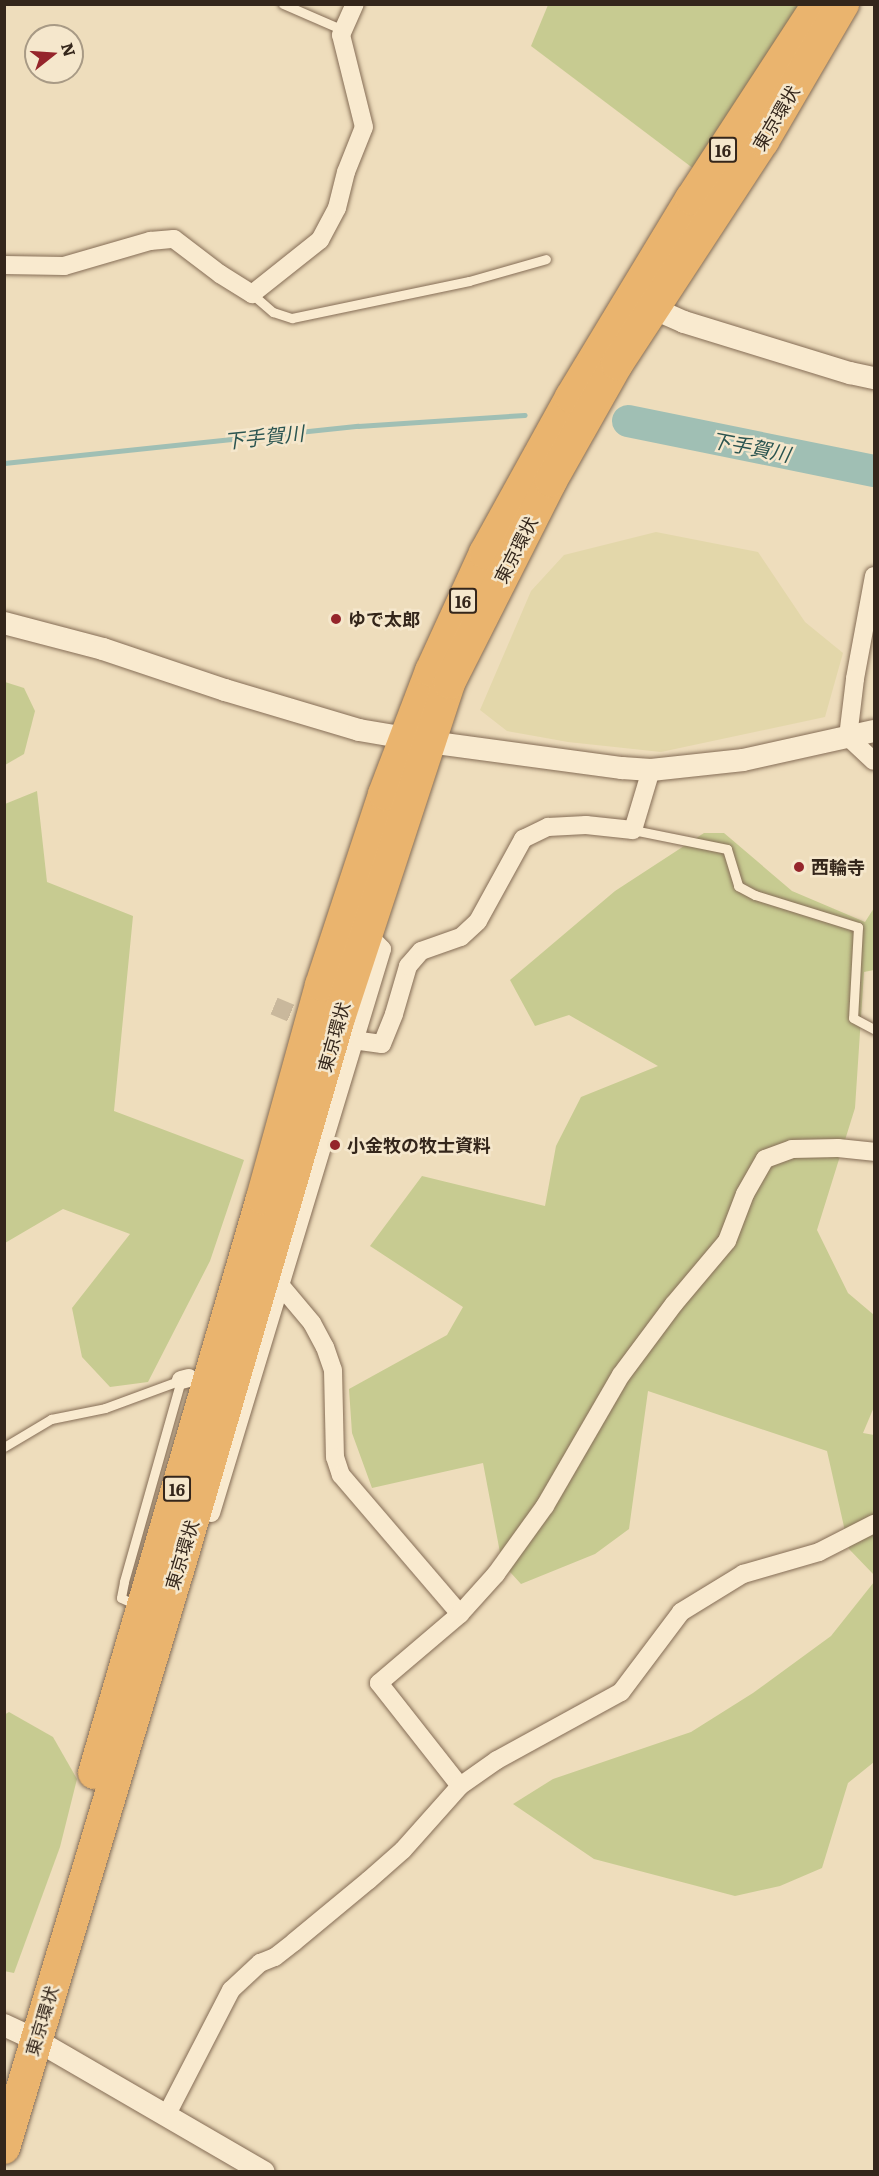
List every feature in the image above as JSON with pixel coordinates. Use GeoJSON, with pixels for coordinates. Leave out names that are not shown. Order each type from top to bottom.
{"type":"FeatureCollection","features":[{"type":"Feature","properties":{"kind":"highway","name":"東京環状"},"geometry":{"type":"LineString","coordinates":[[274,1202],[321,985],[384,794],[449,683],[551,481],[617,364],[691,199],[818,4]]}},
{"type":"Feature","properties":{"kind":"highway","name":"東京環状"},"geometry":{"type":"LineString","coordinates":[[642,304],[763,141],[843,4]]}},
{"type":"Feature","properties":{"kind":"highway","name":"東京環状"},"geometry":{"type":"LineString","coordinates":[[4,2079],[172,1563],[274,1202],[365,932],[418,739]]}},
{"type":"Feature","properties":{"kind":"highway","name":"東京環状"},"geometry":{"type":"LineString","coordinates":[[4,2148],[20,2031],[142,1606],[172,1563]]}},
{"type":"Feature","properties":{"kind":"street"},"geometry":{"type":"LineString","coordinates":[[4,265],[64,266],[150,241],[174,239],[220,274],[252,294],[321,240],[337,208],[346,172],[364,127],[341,35],[356,4]]}},
{"type":"Feature","properties":{"kind":"street"},"geometry":{"type":"LineString","coordinates":[[642,304],[786,354],[874,378]]}},
{"type":"Feature","properties":{"kind":"street"},"geometry":{"type":"LineString","coordinates":[[848,737],[855,679],[874,576]]}},
{"type":"Feature","properties":{"kind":"street"},"geometry":{"type":"LineString","coordinates":[[4,623],[103,648],[225,690],[359,730],[651,770],[743,760],[874,731]]}},
{"type":"Feature","properties":{"kind":"street"},"geometry":{"type":"LineString","coordinates":[[848,737],[874,761]]}},
{"type":"Feature","properties":{"kind":"street"},"geometry":{"type":"LineString","coordinates":[[353,1040],[382,1044],[394,1014],[408,966],[421,951],[461,938],[478,921],[523,839],[548,827],[586,825],[633,830],[651,770]]}},
{"type":"Feature","properties":{"kind":"street"},"geometry":{"type":"LineString","coordinates":[[172,1563],[198,1553],[258,1348],[281,1286],[382,949],[365,932]]}},
{"type":"Feature","properties":{"kind":"street"},"geometry":{"type":"LineString","coordinates":[[460,1786],[379,1683],[478,1596],[545,1506],[621,1375],[674,1304],[727,1241],[745,1194],[765,1159],[792,1149],[838,1148],[874,1152]]}},
{"type":"Feature","properties":{"kind":"street"},"geometry":{"type":"LineString","coordinates":[[281,1286],[312,1323],[325,1347],[333,1370],[335,1457],[341,1475],[460,1614]]}},
{"type":"Feature","properties":{"kind":"street"},"geometry":{"type":"LineString","coordinates":[[166,2116],[231,1990],[260,1963],[276,1957],[403,1850],[460,1786],[497,1760],[621,1692],[681,1612],[743,1574],[819,1552],[874,1524]]}},
{"type":"Feature","properties":{"kind":"street"},"geometry":{"type":"LineString","coordinates":[[20,2031],[264,2172]]}},
{"type":"Feature","properties":{"kind":"lane"},"geometry":{"type":"LineString","coordinates":[[283,4],[343,30]]}},
{"type":"Feature","properties":{"kind":"lane"},"geometry":{"type":"LineString","coordinates":[[252,294],[273,312],[292,318],[469,281],[546,259]]}},
{"type":"Feature","properties":{"kind":"lane"},"geometry":{"type":"LineString","coordinates":[[633,830],[727,849],[738,886],[755,895],[858,927],[853,1018],[874,1029]]}},
{"type":"Feature","properties":{"kind":"lane"},"geometry":{"type":"LineString","coordinates":[[4,1448],[51,1419],[105,1408],[185,1379],[121,1598],[142,1606]]}},
{"type":"Feature","properties":{"kind":"shaded area"},"geometry":{"type":"Polygon","coordinates":[[[656,532],[758,552],[805,622],[843,653],[825,717],[661,752],[568,742],[507,731],[480,710],[531,591],[564,555],[656,532]]]}},
{"type":"Feature","properties":{"kind":"green space"},"geometry":{"type":"Polygon","coordinates":[[[548,5],[801,5],[694,169],[531,46],[548,5]]]}},
{"type":"Feature","properties":{"kind":"green space"},"geometry":{"type":"Polygon","coordinates":[[[5,682],[24,688],[35,711],[24,754],[5,765],[5,682]]]}},
{"type":"Feature","properties":{"kind":"green space"},"geometry":{"type":"Polygon","coordinates":[[[37,791],[47,882],[133,916],[114,1111],[244,1160],[210,1261],[148,1382],[110,1387],[82,1357],[72,1308],[130,1234],[63,1209],[5,1243],[5,804],[37,791]]]}},
{"type":"Feature","properties":{"kind":"green space"},"geometry":{"type":"Polygon","coordinates":[[[704,833],[724,833],[792,891],[865,922],[874,908],[874,970],[864,972],[855,1108],[817,1230],[848,1293],[874,1315],[874,1407],[863,1433],[874,1435],[874,1575],[849,1549],[827,1451],[648,1391],[629,1529],[595,1554],[521,1584],[502,1563],[483,1463],[372,1488],[352,1433],[349,1389],[447,1335],[463,1307],[370,1246],[422,1176],[545,1206],[556,1146],[581,1097],[658,1066],[569,1015],[535,1026],[510,980],[615,891],[704,833]]]}},
{"type":"Feature","properties":{"kind":"green space"},"geometry":{"type":"Polygon","coordinates":[[[874,1582],[874,1762],[848,1783],[822,1868],[780,1886],[735,1896],[594,1859],[513,1804],[553,1779],[691,1732],[753,1693],[831,1636],[874,1582]]]}},
{"type":"Feature","properties":{"kind":"green space"},"geometry":{"type":"Polygon","coordinates":[[[9,1712],[53,1737],[77,1779],[60,1847],[14,1973],[4,1971],[4,1715],[9,1712]]]}},
{"type":"Feature","properties":{"kind":"waterway","name":"下手賀川"},"geometry":{"type":"LineString","coordinates":[[4,463],[358,426],[525,415]]}},
{"type":"Feature","properties":{"kind":"waterway","name":"下手賀川"},"geometry":{"type":"LineString","coordinates":[[628,421],[874,471]]}},
{"type":"Feature","properties":{"kind":"tunnel"},"geometry":{"type":"LineString","coordinates":[[274,1006],[319,1025]]}},
{"type":"Feature","properties":{"kind":"place","name":"ゆで太郎"},"geometry":{"type":"Point","coordinates":[336,619]}},
{"type":"Feature","properties":{"kind":"place","name":"西輪寺"},"geometry":{"type":"Point","coordinates":[799,867]}},
{"type":"Feature","properties":{"kind":"place","name":"小金牧の牧士資料"},"geometry":{"type":"Point","coordinates":[335,1145]}}]}
